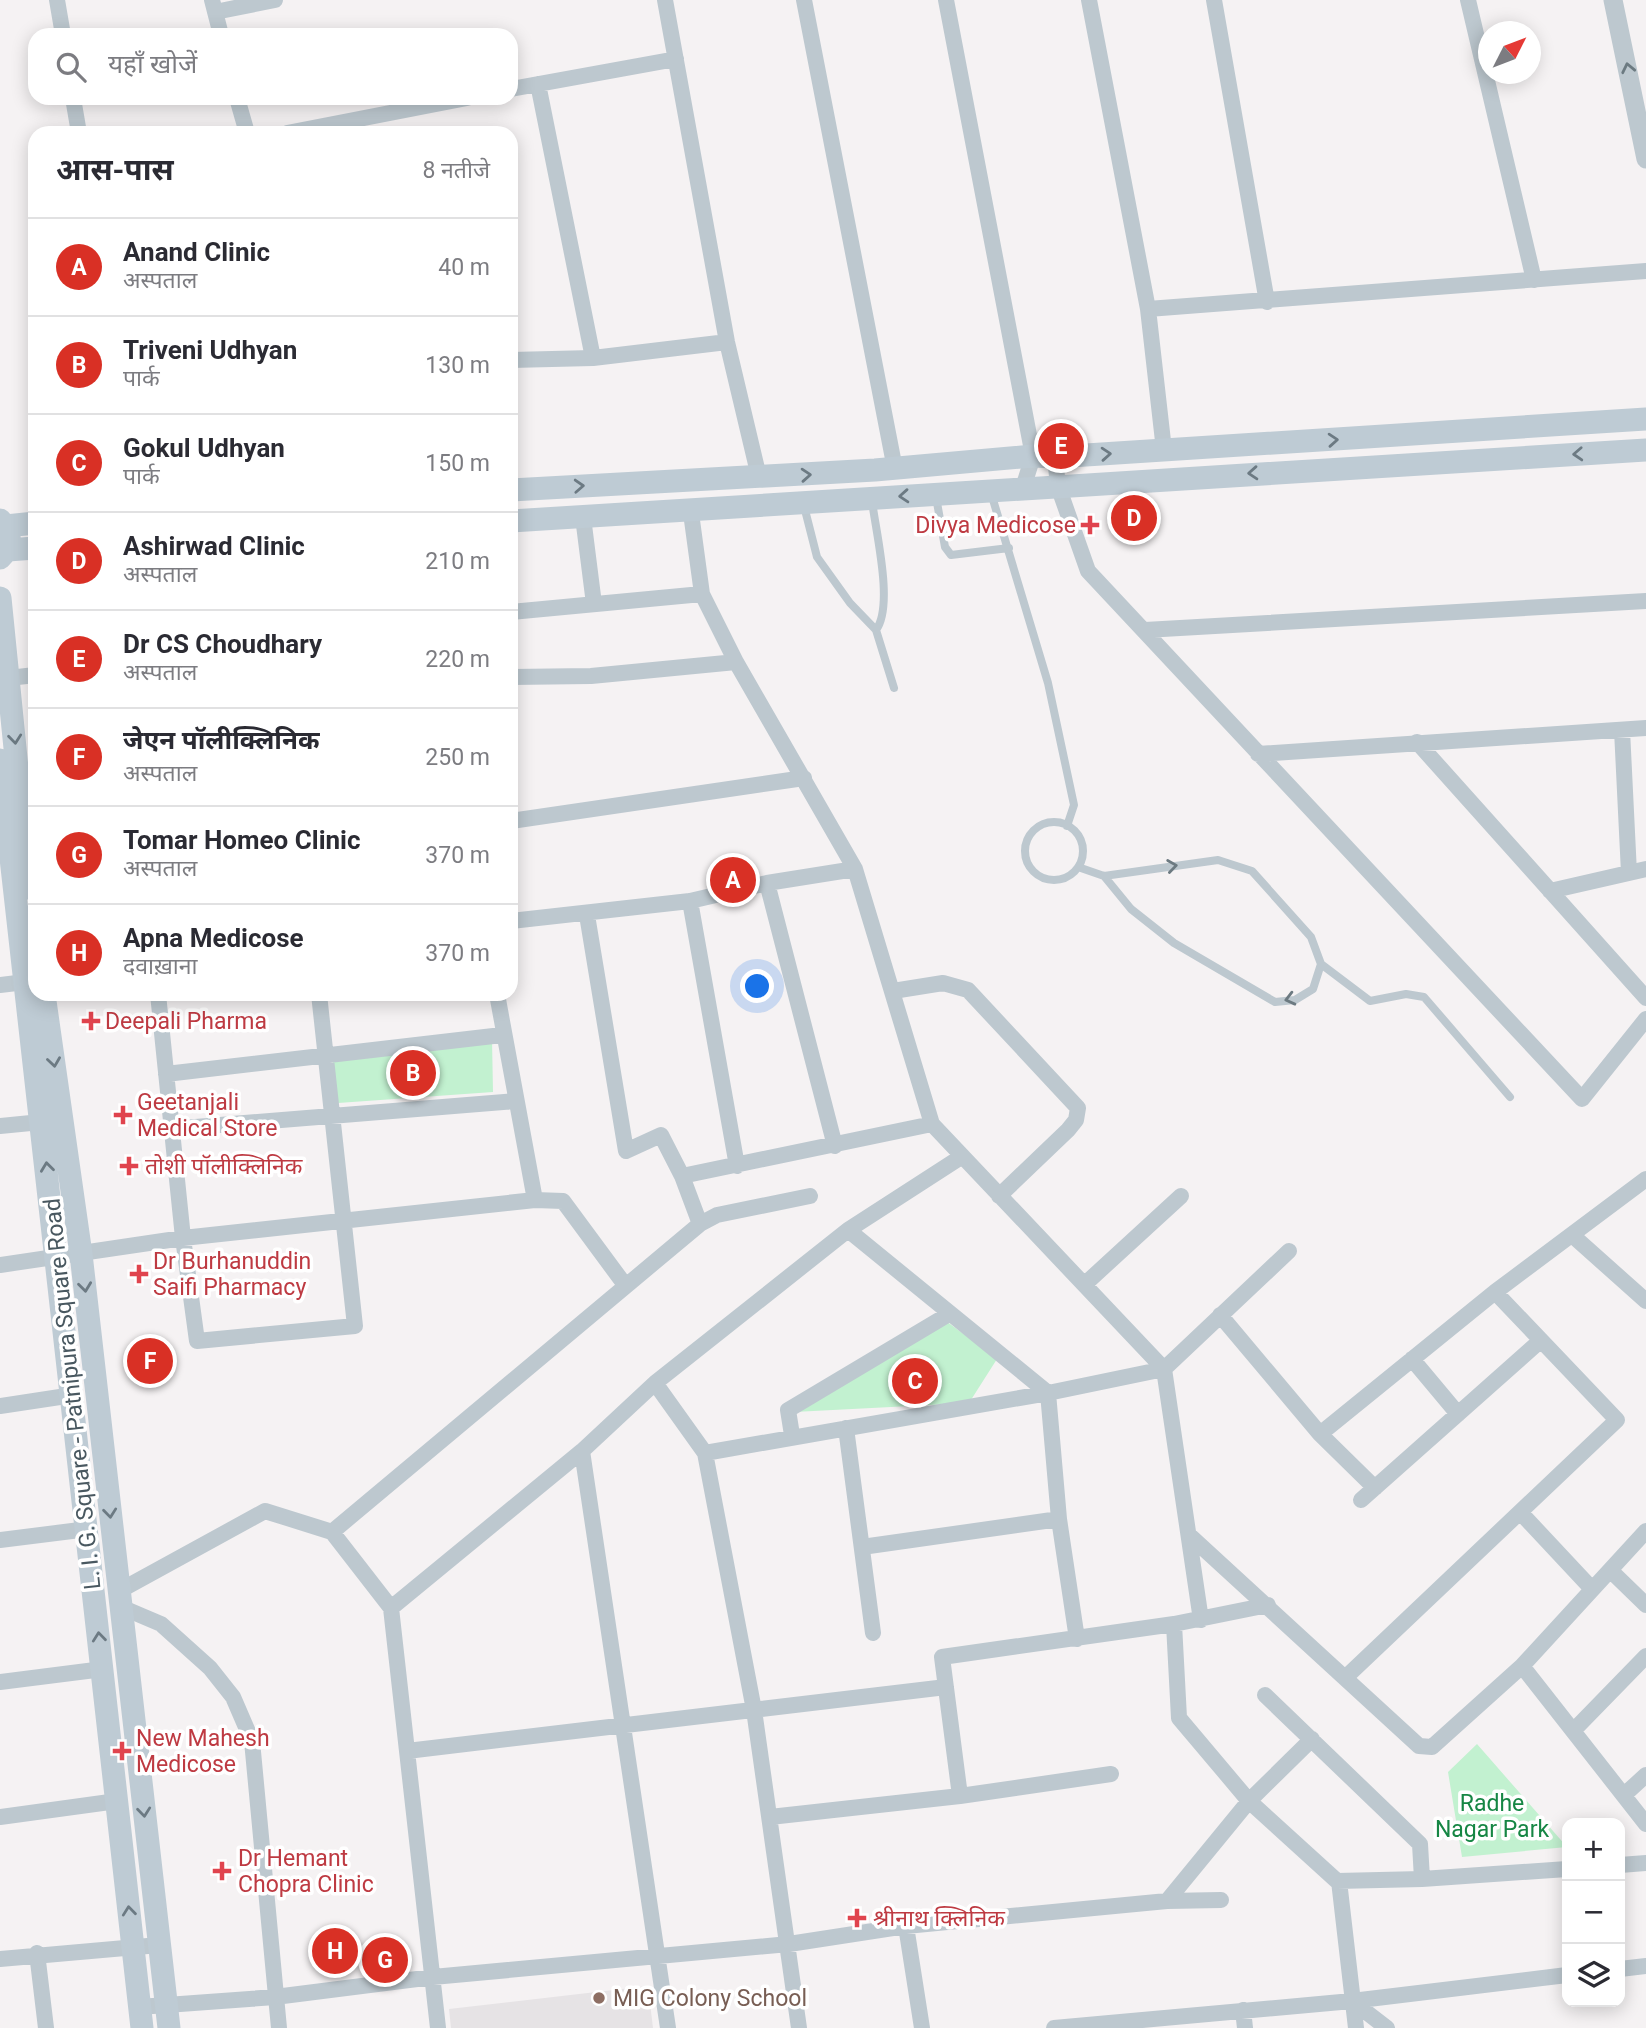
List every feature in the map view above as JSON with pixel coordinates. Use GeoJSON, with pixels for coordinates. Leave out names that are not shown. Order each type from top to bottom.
{"type":"FeatureCollection","features":[{"type":"Feature","properties":{"kind":"main road"},"geometry":{"type":"LineString","coordinates":[[518,490],[895,469],[1646,419]]}},
{"type":"Feature","properties":{"kind":"main road"},"geometry":{"type":"LineString","coordinates":[[518,521],[691,513],[990,490],[1646,450]]}},
{"type":"Feature","properties":{"kind":"main road"},"geometry":{"type":"LineString","coordinates":[[3,523],[28,523]]}},
{"type":"Feature","properties":{"kind":"main road"},"geometry":{"type":"LineString","coordinates":[[3,523],[10,533],[4,554],[28,549]]}},
{"type":"Feature","properties":{"kind":"main road"},"geometry":{"type":"LineString","coordinates":[[0,598],[28,867]]}},
{"type":"Feature","properties":{"kind":"main road","name":"L. I. G. Square - Patnipura Square Road"},"geometry":{"type":"LineString","coordinates":[[0,760],[5,849],[28,956]]}},
{"type":"Feature","properties":{"kind":"main road","name":"L. I. G. Square - Patnipura Square Road"},"geometry":{"type":"LineString","coordinates":[[36,1001],[41,1122],[141,2017]]}},
{"type":"Feature","properties":{"kind":"main road","name":"L. I. G. Square - Patnipura Square Road"},"geometry":{"type":"LineString","coordinates":[[37,1001],[81,1254],[169,2028]]}},
{"type":"Feature","properties":{"kind":"street"},"geometry":{"type":"LineString","coordinates":[[57,0],[62,28]]}},
{"type":"Feature","properties":{"kind":"street"},"geometry":{"type":"LineString","coordinates":[[219,28],[213,6],[275,0]]}},
{"type":"Feature","properties":{"kind":"street"},"geometry":{"type":"LineString","coordinates":[[665,0],[727,342],[759,477]]}},
{"type":"Feature","properties":{"kind":"street"},"geometry":{"type":"LineString","coordinates":[[804,0],[895,469]]}},
{"type":"Feature","properties":{"kind":"street"},"geometry":{"type":"LineString","coordinates":[[946,0],[1044,457],[1058,486],[1088,571],[1582,1099],[1646,1019]]}},
{"type":"Feature","properties":{"kind":"street"},"geometry":{"type":"LineString","coordinates":[[1089,0],[1147,309],[1164,450]]}},
{"type":"Feature","properties":{"kind":"street"},"geometry":{"type":"LineString","coordinates":[[1214,0],[1267,302]]}},
{"type":"Feature","properties":{"kind":"street"},"geometry":{"type":"LineString","coordinates":[[1468,0],[1534,280]]}},
{"type":"Feature","properties":{"kind":"street"},"geometry":{"type":"LineString","coordinates":[[1613,0],[1646,159]]}},
{"type":"Feature","properties":{"kind":"street"},"geometry":{"type":"LineString","coordinates":[[518,88],[676,59]]}},
{"type":"Feature","properties":{"kind":"street"},"geometry":{"type":"LineString","coordinates":[[538,84],[593,358]]}},
{"type":"Feature","properties":{"kind":"street"},"geometry":{"type":"LineString","coordinates":[[74,105],[78,126]]}},
{"type":"Feature","properties":{"kind":"street"},"geometry":{"type":"LineString","coordinates":[[239,105],[245,126]]}},
{"type":"Feature","properties":{"kind":"street"},"geometry":{"type":"LineString","coordinates":[[324,126],[431,105]]}},
{"type":"Feature","properties":{"kind":"street"},"geometry":{"type":"LineString","coordinates":[[1147,309],[1267,302],[1646,271]]}},
{"type":"Feature","properties":{"kind":"street"},"geometry":{"type":"LineString","coordinates":[[518,360],[593,358],[727,342]]}},
{"type":"Feature","properties":{"kind":"street"},"geometry":{"type":"LineString","coordinates":[[1023,488],[1044,457]]}},
{"type":"Feature","properties":{"kind":"street"},"geometry":{"type":"LineString","coordinates":[[691,513],[702,594],[736,662],[855,869],[932,1124],[1164,1369],[1201,1620]]}},
{"type":"Feature","properties":{"kind":"street"},"geometry":{"type":"LineString","coordinates":[[583,517],[594,604]]}},
{"type":"Feature","properties":{"kind":"street"},"geometry":{"type":"LineString","coordinates":[[518,611],[702,594]]}},
{"type":"Feature","properties":{"kind":"street"},"geometry":{"type":"LineString","coordinates":[[1145,630],[1646,601]]}},
{"type":"Feature","properties":{"kind":"street"},"geometry":{"type":"LineString","coordinates":[[518,677],[591,676],[736,662]]}},
{"type":"Feature","properties":{"kind":"street"},"geometry":{"type":"LineString","coordinates":[[9,678],[28,676]]}},
{"type":"Feature","properties":{"kind":"street"},"geometry":{"type":"LineString","coordinates":[[1258,754],[1646,728]]}},
{"type":"Feature","properties":{"kind":"street"},"geometry":{"type":"LineString","coordinates":[[1622,730],[1629,873]]}},
{"type":"Feature","properties":{"kind":"street"},"geometry":{"type":"LineString","coordinates":[[1417,743],[1646,998]]}},
{"type":"Feature","properties":{"kind":"street"},"geometry":{"type":"LineString","coordinates":[[518,820],[804,778]]}},
{"type":"Feature","properties":{"kind":"street"},"geometry":{"type":"LineString","coordinates":[[518,920],[587,915],[690,901],[767,883],[855,869]]}},
{"type":"Feature","properties":{"kind":"street"},"geometry":{"type":"LineString","coordinates":[[1550,891],[1646,869]]}},
{"type":"Feature","properties":{"kind":"street"},"geometry":{"type":"LineString","coordinates":[[767,883],[835,1146]]}},
{"type":"Feature","properties":{"kind":"street"},"geometry":{"type":"LineString","coordinates":[[690,901],[737,1166]]}},
{"type":"Feature","properties":{"kind":"street"},"geometry":{"type":"LineString","coordinates":[[587,915],[626,1151],[661,1135],[682,1176],[700,1224]]}},
{"type":"Feature","properties":{"kind":"street"},"geometry":{"type":"LineString","coordinates":[[893,991],[943,983],[968,990],[1078,1108],[1076,1120],[1068,1130],[999,1196]]}},
{"type":"Feature","properties":{"kind":"street"},"geometry":{"type":"LineString","coordinates":[[0,985],[28,987]]}},
{"type":"Feature","properties":{"kind":"street"},"geometry":{"type":"LineString","coordinates":[[160,1001],[183,1238],[198,1342],[355,1326],[319,1001]]}},
{"type":"Feature","properties":{"kind":"street"},"geometry":{"type":"LineString","coordinates":[[498,1001],[502,1035],[535,1200]]}},
{"type":"Feature","properties":{"kind":"street"},"geometry":{"type":"LineString","coordinates":[[166,1074],[502,1035]]}},
{"type":"Feature","properties":{"kind":"street"},"geometry":{"type":"LineString","coordinates":[[171,1129],[515,1101]]}},
{"type":"Feature","properties":{"kind":"street"},"geometry":{"type":"LineString","coordinates":[[0,1126],[41,1122]]}},
{"type":"Feature","properties":{"kind":"street"},"geometry":{"type":"LineString","coordinates":[[682,1176],[932,1124]]}},
{"type":"Feature","properties":{"kind":"street"},"geometry":{"type":"LineString","coordinates":[[391,1608],[582,1451],[655,1383],[848,1230],[961,1157]]}},
{"type":"Feature","properties":{"kind":"street"},"geometry":{"type":"LineString","coordinates":[[1320,1434],[1495,1292],[1646,1179]]}},
{"type":"Feature","properties":{"kind":"street"},"geometry":{"type":"LineString","coordinates":[[332,1532],[700,1224],[717,1215],[810,1196]]}},
{"type":"Feature","properties":{"kind":"street"},"geometry":{"type":"LineString","coordinates":[[1085,1284],[1181,1196]]}},
{"type":"Feature","properties":{"kind":"street"},"geometry":{"type":"LineString","coordinates":[[0,1265],[183,1238],[535,1200],[563,1201],[625,1285]]}},
{"type":"Feature","properties":{"kind":"street"},"geometry":{"type":"LineString","coordinates":[[848,1230],[1048,1392],[1059,1519],[1077,1639]]}},
{"type":"Feature","properties":{"kind":"street"},"geometry":{"type":"LineString","coordinates":[[1572,1235],[1646,1301]]}},
{"type":"Feature","properties":{"kind":"street"},"geometry":{"type":"LineString","coordinates":[[705,1453],[1164,1369],[1289,1251]]}},
{"type":"Feature","properties":{"kind":"street"},"geometry":{"type":"LineString","coordinates":[[1346,1677],[1617,1420],[1495,1292]]}},
{"type":"Feature","properties":{"kind":"street"},"geometry":{"type":"LineString","coordinates":[[792,1436],[788,1410],[949,1314]]}},
{"type":"Feature","properties":{"kind":"street"},"geometry":{"type":"LineString","coordinates":[[1220,1315],[1320,1434],[1375,1488]]}},
{"type":"Feature","properties":{"kind":"street"},"geometry":{"type":"LineString","coordinates":[[1361,1500],[1540,1341]]}},
{"type":"Feature","properties":{"kind":"street"},"geometry":{"type":"LineString","coordinates":[[1412,1359],[1458,1414]]}},
{"type":"Feature","properties":{"kind":"street"},"geometry":{"type":"LineString","coordinates":[[655,1383],[705,1453],[754,1710],[799,2028]]}},
{"type":"Feature","properties":{"kind":"street"},"geometry":{"type":"LineString","coordinates":[[0,1406],[73,1395]]}},
{"type":"Feature","properties":{"kind":"street"},"geometry":{"type":"LineString","coordinates":[[846,1428],[873,1633]]}},
{"type":"Feature","properties":{"kind":"street"},"geometry":{"type":"LineString","coordinates":[[582,1451],[668,2028]]}},
{"type":"Feature","properties":{"kind":"street"},"geometry":{"type":"LineString","coordinates":[[279,2028],[252,1741],[233,1697],[210,1668],[161,1624],[120,1599],[265,1511],[332,1532],[391,1608],[438,2028]]}},
{"type":"Feature","properties":{"kind":"street"},"geometry":{"type":"LineString","coordinates":[[1520,1512],[1592,1589]]}},
{"type":"Feature","properties":{"kind":"street"},"geometry":{"type":"LineString","coordinates":[[862,1547],[1059,1519]]}},
{"type":"Feature","properties":{"kind":"street"},"geometry":{"type":"LineString","coordinates":[[0,1540],[88,1529]]}},
{"type":"Feature","properties":{"kind":"street"},"geometry":{"type":"LineString","coordinates":[[1189,1535],[1419,1746],[1426,1748],[1432,1746],[1522,1666],[1646,1531]]}},
{"type":"Feature","properties":{"kind":"street"},"geometry":{"type":"LineString","coordinates":[[1610,1570],[1646,1605]]}},
{"type":"Feature","properties":{"kind":"street"},"geometry":{"type":"LineString","coordinates":[[960,1796],[942,1657],[1174,1625],[1268,1605]]}},
{"type":"Feature","properties":{"kind":"street"},"geometry":{"type":"LineString","coordinates":[[1174,1625],[1179,1718],[1249,1801],[1339,1881],[1356,2028]]}},
{"type":"Feature","properties":{"kind":"street"},"geometry":{"type":"LineString","coordinates":[[1574,1730],[1646,1656]]}},
{"type":"Feature","properties":{"kind":"street"},"geometry":{"type":"LineString","coordinates":[[1522,1666],[1646,1824]]}},
{"type":"Feature","properties":{"kind":"street"},"geometry":{"type":"LineString","coordinates":[[0,1682],[103,1669]]}},
{"type":"Feature","properties":{"kind":"street"},"geometry":{"type":"LineString","coordinates":[[407,1751],[946,1687]]}},
{"type":"Feature","properties":{"kind":"street"},"geometry":{"type":"LineString","coordinates":[[1265,1695],[1420,1844],[1422,1879]]}},
{"type":"Feature","properties":{"kind":"street"},"geometry":{"type":"LineString","coordinates":[[1167,1900],[1249,1801],[1312,1740]]}},
{"type":"Feature","properties":{"kind":"street"},"geometry":{"type":"LineString","coordinates":[[770,1817],[960,1796],[1111,1774]]}},
{"type":"Feature","properties":{"kind":"street"},"geometry":{"type":"LineString","coordinates":[[1624,1795],[1646,1774]]}},
{"type":"Feature","properties":{"kind":"street"},"geometry":{"type":"LineString","coordinates":[[0,1817],[117,1801]]}},
{"type":"Feature","properties":{"kind":"street"},"geometry":{"type":"LineString","coordinates":[[1625,1865],[1646,1863]]}},
{"type":"Feature","properties":{"kind":"street"},"geometry":{"type":"LineString","coordinates":[[1339,1881],[1422,1879],[1562,1869]]}},
{"type":"Feature","properties":{"kind":"street"},"geometry":{"type":"LineString","coordinates":[[141,2017],[166,2004],[275,1997],[432,1977],[789,1944],[906,1926],[1167,1900],[1221,1900]]}},
{"type":"Feature","properties":{"kind":"street"},"geometry":{"type":"LineString","coordinates":[[906,1926],[922,2028]]}},
{"type":"Feature","properties":{"kind":"street"},"geometry":{"type":"LineString","coordinates":[[0,1959],[37,1953],[159,1945]]}},
{"type":"Feature","properties":{"kind":"street"},"geometry":{"type":"LineString","coordinates":[[37,1953],[46,2028]]}},
{"type":"Feature","properties":{"kind":"street"},"geometry":{"type":"LineString","coordinates":[[1625,1968],[1646,1966]]}},
{"type":"Feature","properties":{"kind":"street"},"geometry":{"type":"LineString","coordinates":[[1054,2028],[1128,2025],[1562,1976]]}},
{"type":"Feature","properties":{"kind":"street"},"geometry":{"type":"LineString","coordinates":[[1352,2001],[1387,2028]]}},
{"type":"Feature","properties":{"kind":"street"},"geometry":{"type":"LineString","coordinates":[[1243,2010],[1245,2028]]}},
{"type":"Feature","properties":{"kind":"lane"},"geometry":{"type":"LineString","coordinates":[[990,490],[1048,682],[1074,805],[1067,826]]}},
{"type":"Feature","properties":{"kind":"lane"},"geometry":{"type":"LineString","coordinates":[[936,494],[945,547],[950,555],[1009,548]]}},
{"type":"Feature","properties":{"kind":"lane"},"geometry":{"type":"LineString","coordinates":[[871,499],[885,583],[883,622],[876,630]]}},
{"type":"Feature","properties":{"kind":"lane"},"geometry":{"type":"LineString","coordinates":[[804,503],[817,557],[849,603],[876,630],[894,688]]}},
{"type":"Feature","properties":{"kind":"lane"},"geometry":{"type":"LineString","coordinates":[[1049,823],[1067,826],[1075,832],[1083,849],[1078,867],[1072,874],[1054,881],[1037,874],[1026,859],[1025,849],[1032,832],[1049,823]]}},
{"type":"Feature","properties":{"kind":"lane"},"geometry":{"type":"LineString","coordinates":[[1078,867],[1104,876],[1218,860],[1252,871],[1311,937],[1321,964],[1370,1001],[1406,994],[1424,997],[1510,1097]]}},
{"type":"Feature","properties":{"kind":"lane"},"geometry":{"type":"LineString","coordinates":[[1104,876],[1131,909],[1174,943],[1275,1002],[1295,1000],[1313,989],[1321,964]]}},
{"type":"Feature","properties":{"kind":"shaded area","name":"MIG Colony School"},"geometry":{"type":"Polygon","coordinates":[[[648,1986],[653,2028],[451,2028],[449,2009],[648,1986]]]}},
{"type":"Feature","properties":{"kind":"green space"},"geometry":{"type":"Polygon","coordinates":[[[492,1039],[493,1092],[338,1103],[332,1055],[492,1039]]]}},
{"type":"Feature","properties":{"kind":"green space"},"geometry":{"type":"Polygon","coordinates":[[[946,1321],[997,1359],[969,1403],[794,1412],[946,1321]]]}},
{"type":"Feature","properties":{"kind":"green space","name":"Radhe Nagar Park"},"geometry":{"type":"Polygon","coordinates":[[[1477,1744],[1562,1841],[1562,1847],[1462,1857],[1448,1772],[1477,1744]]]}},
{"type":"Feature","properties":{"kind":"place","name":"Dr CS Choudhary"},"geometry":{"type":"Point","coordinates":[1061,446]}},
{"type":"Feature","properties":{"kind":"place","name":"Ashirwad Clinic"},"geometry":{"type":"Point","coordinates":[1134,518]}},
{"type":"Feature","properties":{"kind":"place","name":"Divya Medicose"},"geometry":{"type":"Point","coordinates":[1090,525]}},
{"type":"Feature","properties":{"kind":"place","name":"Anand Clinic"},"geometry":{"type":"Point","coordinates":[733,880]}},
{"type":"Feature","properties":{"kind":"place","name":"Deepali Pharma"},"geometry":{"type":"Point","coordinates":[91,1021]}},
{"type":"Feature","properties":{"kind":"place","name":"Triveni Udhyan"},"geometry":{"type":"Point","coordinates":[413,1073]}},
{"type":"Feature","properties":{"kind":"place","name":"Geetanjali Medical Store"},"geometry":{"type":"Point","coordinates":[123,1115]}},
{"type":"Feature","properties":{"kind":"place","name":"तोशी पॉलीक्लिनिक"},"geometry":{"type":"Point","coordinates":[129,1166]}},
{"type":"Feature","properties":{"kind":"place","name":"Dr Burhanuddin Saifi Pharmacy"},"geometry":{"type":"Point","coordinates":[139,1274]}},
{"type":"Feature","properties":{"kind":"place","name":"जेएन पॉलीक्लिनिक"},"geometry":{"type":"Point","coordinates":[150,1361]}},
{"type":"Feature","properties":{"kind":"place","name":"Gokul Udhyan"},"geometry":{"type":"Point","coordinates":[915,1381]}},
{"type":"Feature","properties":{"kind":"place","name":"New Mahesh Medicose"},"geometry":{"type":"Point","coordinates":[122,1751]}},
{"type":"Feature","properties":{"kind":"place","name":"Dr Hemant Chopra Clinic"},"geometry":{"type":"Point","coordinates":[222,1871]}},
{"type":"Feature","properties":{"kind":"place","name":"श्रीनाथ क्लिनिक"},"geometry":{"type":"Point","coordinates":[857,1918]}},
{"type":"Feature","properties":{"kind":"place","name":"Apna Medicose"},"geometry":{"type":"Point","coordinates":[335,1951]}},
{"type":"Feature","properties":{"kind":"place","name":"Tomar Homeo Clinic"},"geometry":{"type":"Point","coordinates":[385,1960]}},
{"type":"Feature","properties":{"kind":"place","name":"MIG Colony School"},"geometry":{"type":"Point","coordinates":[599,1998]}}]}
